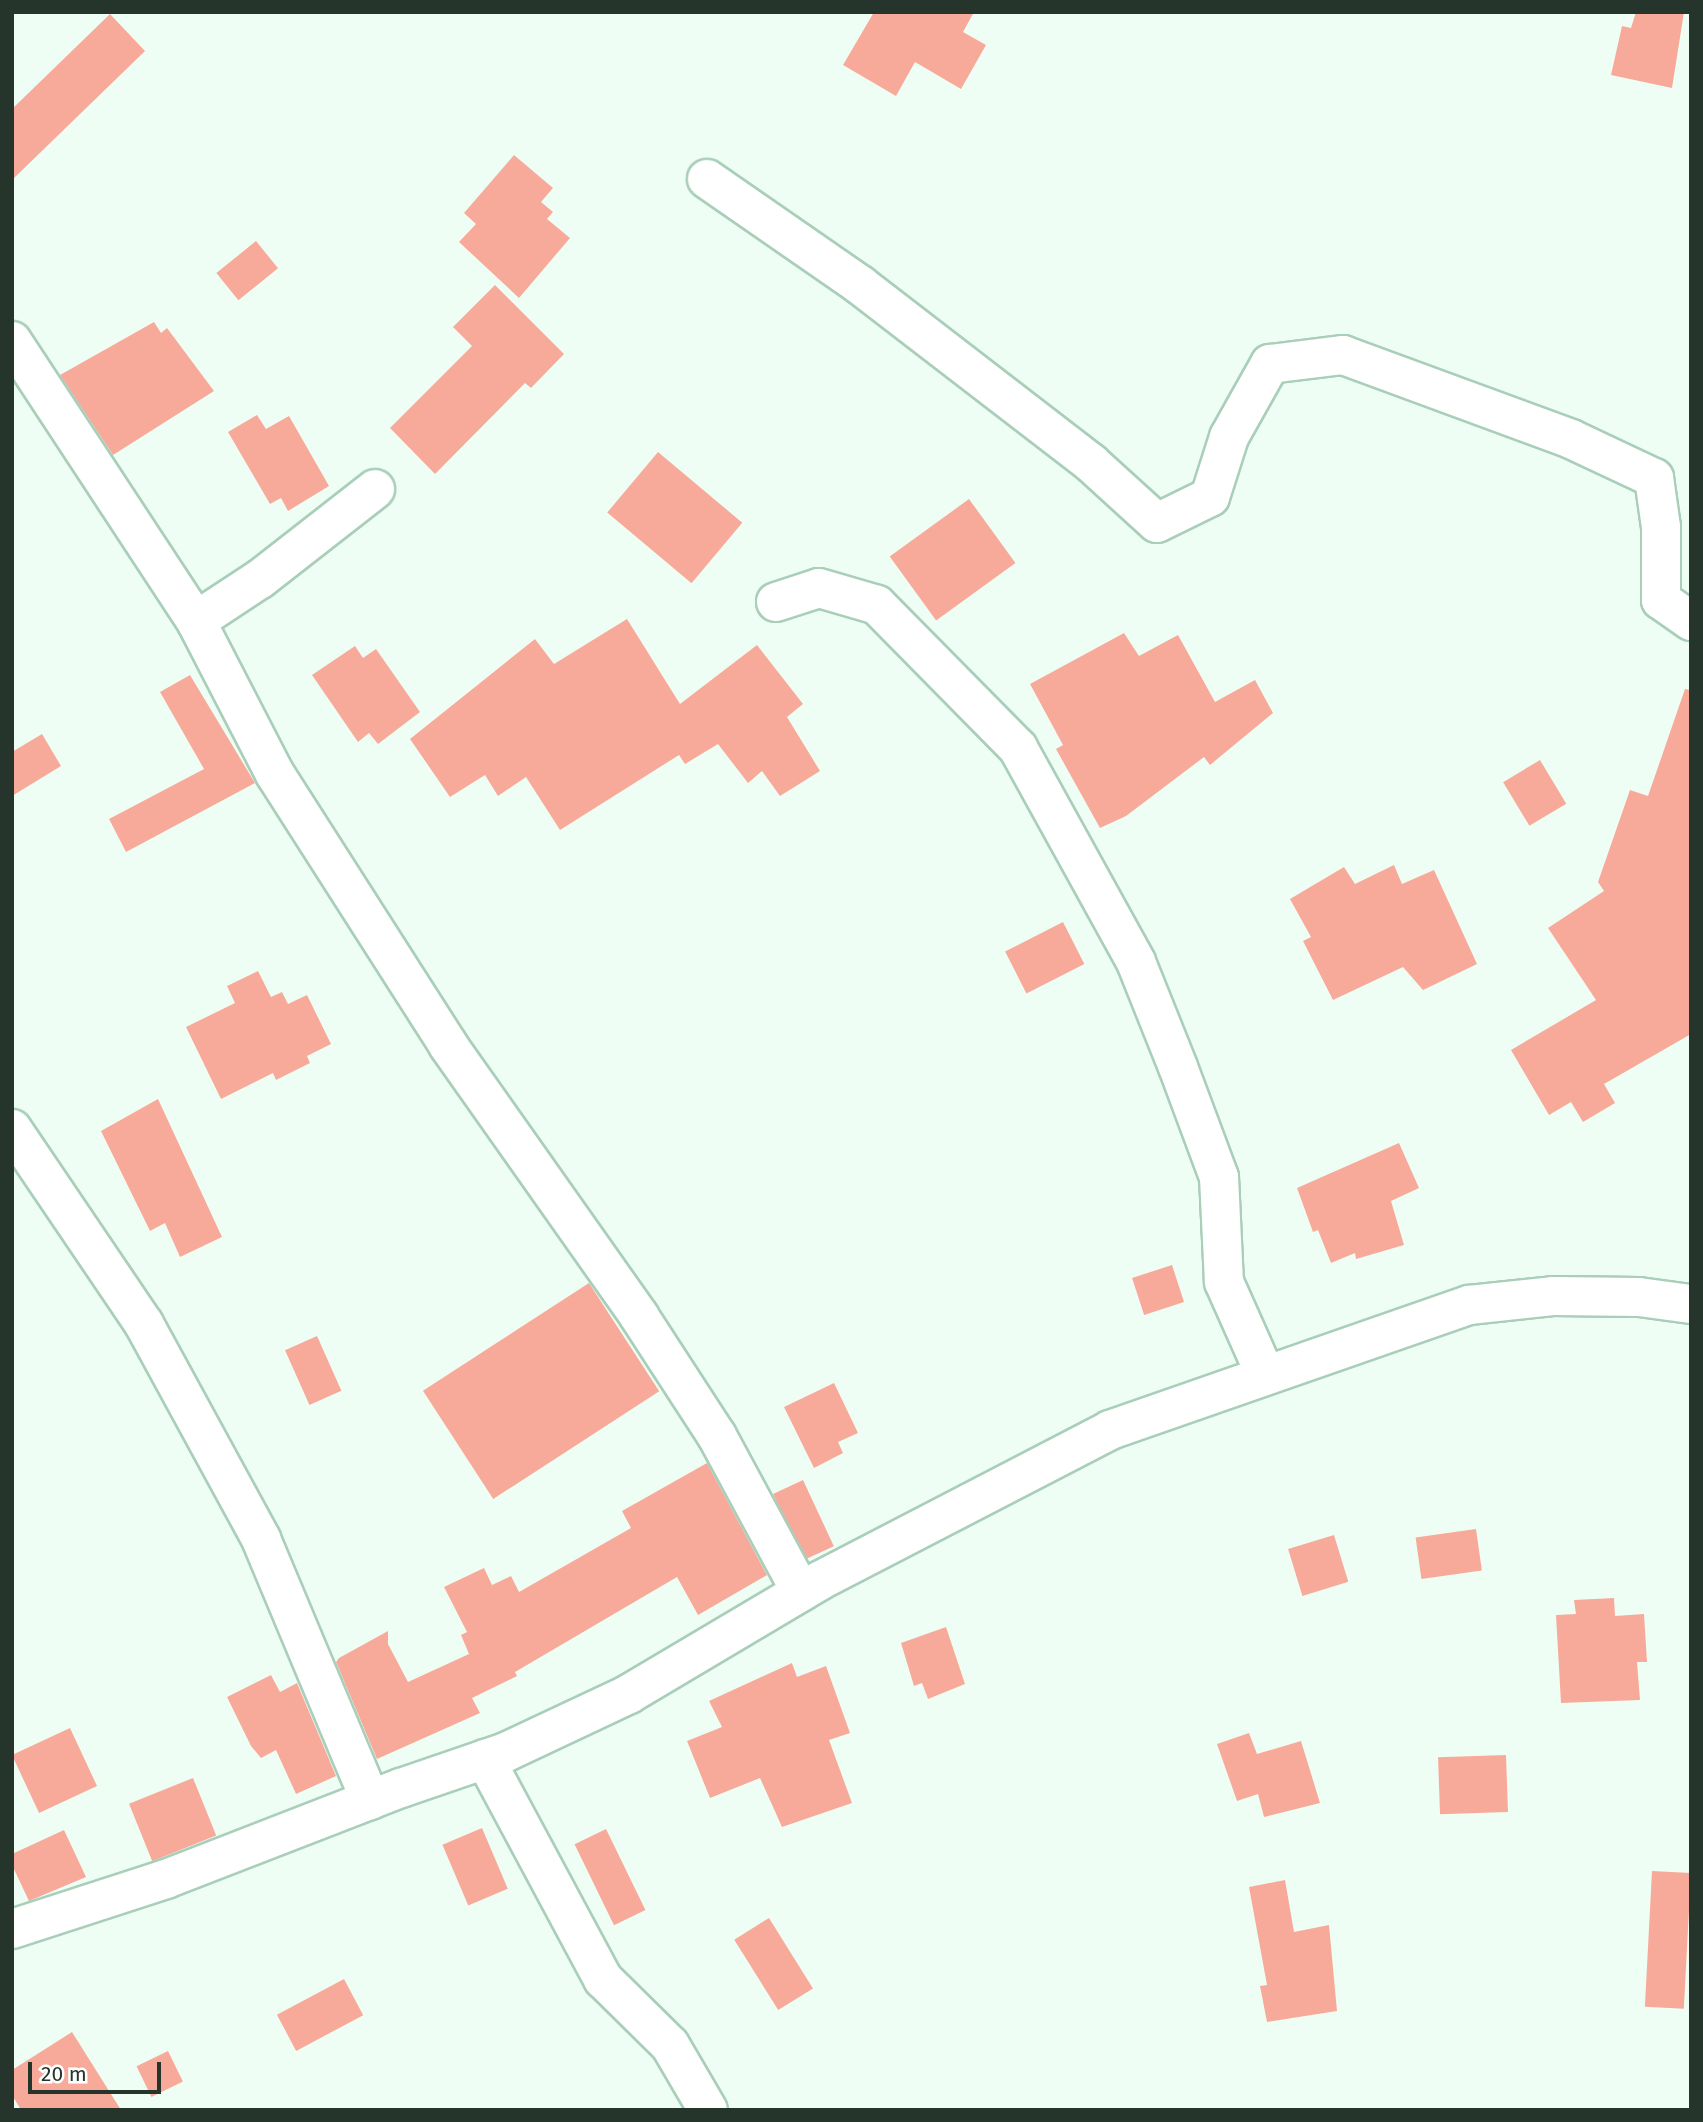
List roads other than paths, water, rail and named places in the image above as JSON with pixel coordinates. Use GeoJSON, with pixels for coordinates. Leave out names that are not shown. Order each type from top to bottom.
{"type":"FeatureCollection","features":[{"type":"Feature","properties":{"kind":"street"},"geometry":{"type":"LineString","coordinates":[[707,179],[860,285],[1091,463],[1157,523],[1210,497],[1229,437],[1270,364],[1343,355],[1571,439],[1654,478],[1661,527],[1661,600],[1691,621]]}},
{"type":"Feature","properties":{"kind":"street"},"geometry":{"type":"LineString","coordinates":[[12,341],[196,621],[275,774],[448,1045],[717,1436],[801,1592]]}},
{"type":"Feature","properties":{"kind":"street"},"geometry":{"type":"LineString","coordinates":[[196,621],[260,579],[375,489]]}},
{"type":"Feature","properties":{"kind":"street"},"geometry":{"type":"LineString","coordinates":[[776,602],[819,588],[877,605],[1018,748],[1136,961],[1219,1177],[1224,1282],[1265,1374]]}},
{"type":"Feature","properties":{"kind":"street"},"geometry":{"type":"LineString","coordinates":[[12,1129],[144,1324],[261,1539],[370,1800]]}},
{"type":"Feature","properties":{"kind":"street"},"geometry":{"type":"LineString","coordinates":[[12,1929],[166,1879],[370,1800],[485,1759],[629,1694],[801,1592],[1110,1430],[1469,1305],[1553,1296],[1639,1297],[1691,1304]]}},
{"type":"Feature","properties":{"kind":"street"},"geometry":{"type":"LineString","coordinates":[[485,1759],[603,1979],[670,2045],[708,2110]]}}]}
